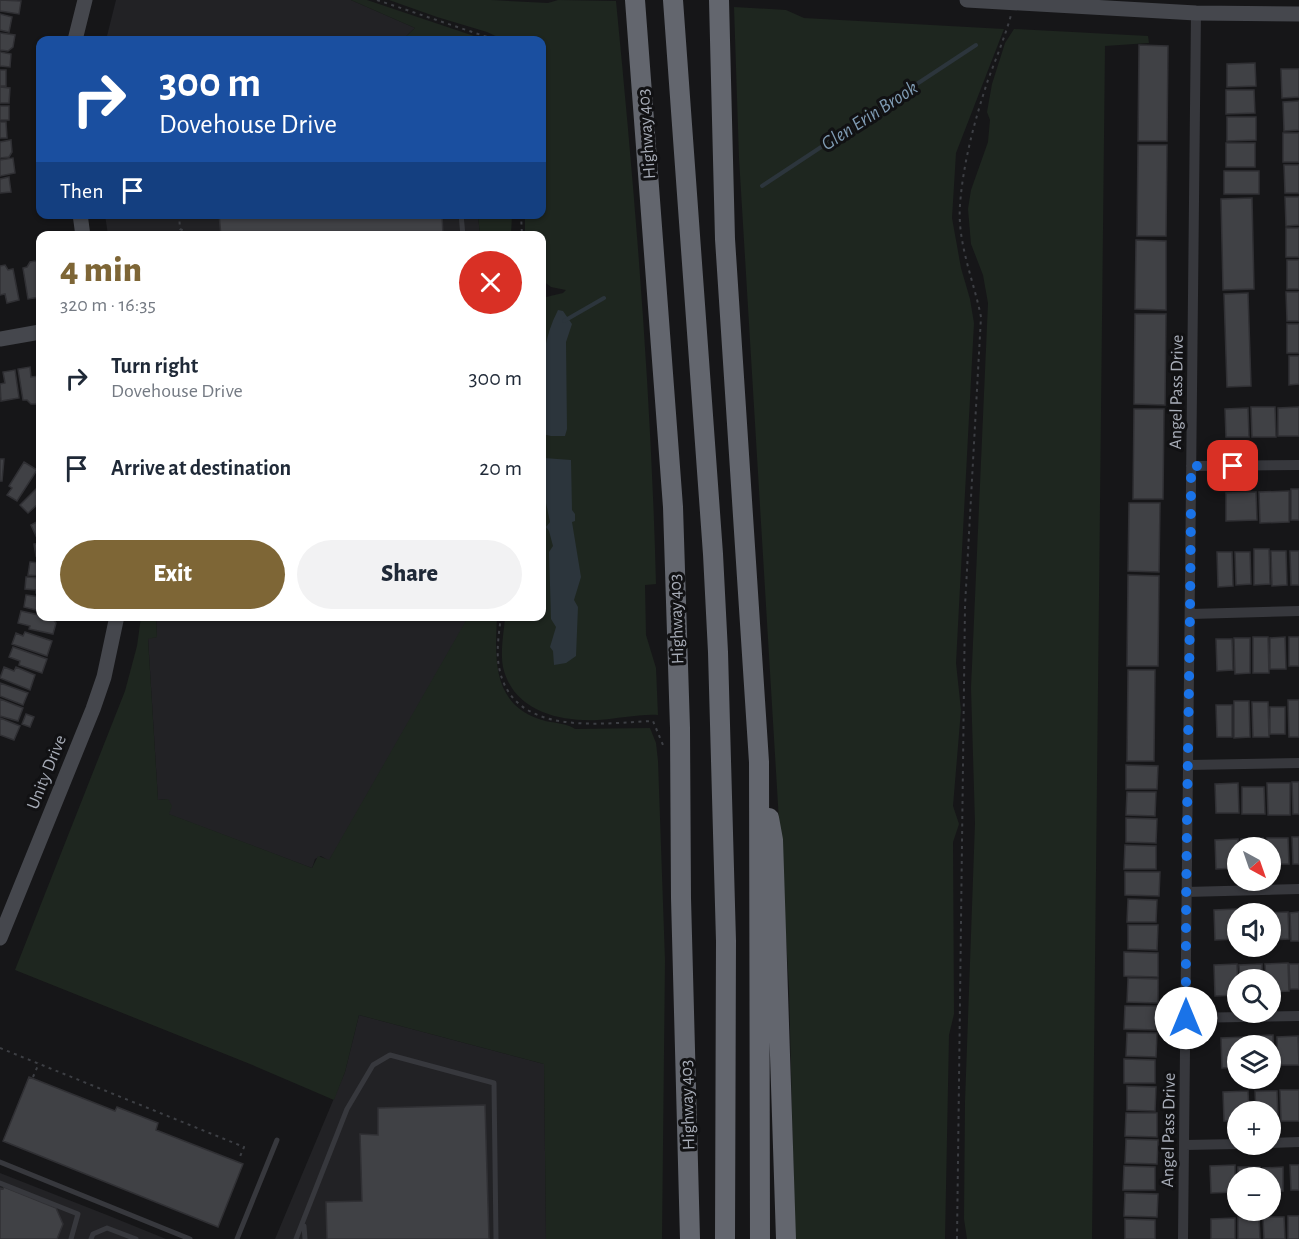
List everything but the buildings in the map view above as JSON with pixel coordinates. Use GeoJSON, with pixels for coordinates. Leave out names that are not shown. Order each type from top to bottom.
{"type":"FeatureCollection","features":[{"type":"Feature","properties":{"kind":"highway","name":"Highway 403"},"geometry":{"type":"LineString","coordinates":[[635,0],[673,507],[690,1229]]}},
{"type":"Feature","properties":{"kind":"highway"},"geometry":{"type":"LineString","coordinates":[[673,0],[718,652],[726,941],[725,1239]]}},
{"type":"Feature","properties":{"kind":"highway"},"geometry":{"type":"LineString","coordinates":[[719,0],[725,239],[759,762],[760,1239]]}},
{"type":"Feature","properties":{"kind":"highway"},"geometry":{"type":"LineString","coordinates":[[759,762],[773,840],[786,1239]]}},
{"type":"Feature","properties":{"kind":"highway"},"geometry":{"type":"LineString","coordinates":[[682,1239],[690,1229]]}},
{"type":"Feature","properties":{"kind":"street"},"geometry":{"type":"LineString","coordinates":[[76,36],[85,0]]}},
{"type":"Feature","properties":{"kind":"street"},"geometry":{"type":"LineString","coordinates":[[967,0],[1196,13],[1299,14]]}},
{"type":"Feature","properties":{"kind":"street","name":"Angel Pass Drive"},"geometry":{"type":"LineString","coordinates":[[1183,1239],[1196,13]]}},
{"type":"Feature","properties":{"kind":"street"},"geometry":{"type":"LineString","coordinates":[[0,339],[36,333]]}},
{"type":"Feature","properties":{"kind":"street"},"geometry":{"type":"LineString","coordinates":[[1191,466],[1299,465]]}},
{"type":"Feature","properties":{"kind":"street"},"geometry":{"type":"LineString","coordinates":[[1191,614],[1299,611]]}},
{"type":"Feature","properties":{"kind":"street","name":"Unity Drive"},"geometry":{"type":"LineString","coordinates":[[0,938],[93,709],[104,676],[116,621]]}},
{"type":"Feature","properties":{"kind":"street"},"geometry":{"type":"LineString","coordinates":[[1189,765],[1299,763]]}},
{"type":"Feature","properties":{"kind":"street"},"geometry":{"type":"LineString","coordinates":[[1186,892],[1299,889]]}},
{"type":"Feature","properties":{"kind":"street"},"geometry":{"type":"LineString","coordinates":[[1186,1018],[1299,1016]]}},
{"type":"Feature","properties":{"kind":"street"},"geometry":{"type":"LineString","coordinates":[[1281,1143],[1299,1142]]}},
{"type":"Feature","properties":{"kind":"street"},"geometry":{"type":"LineString","coordinates":[[1185,1145],[1227,1144]]}},
{"type":"Feature","properties":{"kind":"lane"},"geometry":{"type":"LineString","coordinates":[[296,1239],[347,1109],[373,1065],[390,1055],[494,1083],[496,1239]]}},
{"type":"Feature","properties":{"kind":"lane"},"geometry":{"type":"LineString","coordinates":[[237,1239],[277,1140]]}},
{"type":"Feature","properties":{"kind":"lane"},"geometry":{"type":"LineString","coordinates":[[0,1162],[190,1239]]}},
{"type":"Feature","properties":{"kind":"lane"},"geometry":{"type":"LineString","coordinates":[[0,1183],[78,1214],[71,1239]]}},
{"type":"Feature","properties":{"kind":"lane"},"geometry":{"type":"LineString","coordinates":[[303,1223],[305,1239]]}},
{"type":"Feature","properties":{"kind":"lane"},"geometry":{"type":"LineString","coordinates":[[91,1239],[93,1234],[107,1228],[136,1239]]}},
{"type":"Feature","properties":{"kind":"path"},"geometry":{"type":"LineString","coordinates":[[377,0],[484,36]]}},
{"type":"Feature","properties":{"kind":"path"},"geometry":{"type":"LineString","coordinates":[[957,1239],[965,606],[981,317],[963,247],[960,207],[968,153],[988,80],[1006,34],[1014,3]]}},
{"type":"Feature","properties":{"kind":"path"},"geometry":{"type":"LineString","coordinates":[[501,621],[499,668],[511,694],[519,703],[535,715],[562,722],[607,724],[653,721],[667,752]]}},
{"type":"Feature","properties":{"kind":"path"},"geometry":{"type":"LineString","coordinates":[[0,1048],[244,1147],[239,1159]]}},
{"type":"Feature","properties":{"kind":"path"},"geometry":{"type":"LineString","coordinates":[[33,1077],[39,1063]]}},
{"type":"Feature","properties":{"kind":"shaded area"},"geometry":{"type":"Polygon","coordinates":[[[116,0],[351,0],[415,28],[406,36],[107,36],[116,0]]]}},
{"type":"Feature","properties":{"kind":"shaded area"},"geometry":{"type":"Polygon","coordinates":[[[351,0],[367,0],[474,36],[406,36],[415,28],[351,0]]]}},
{"type":"Feature","properties":{"kind":"shaded area"},"geometry":{"type":"Polygon","coordinates":[[[389,0],[491,0],[548,3],[558,0],[616,1],[636,219],[646,365],[656,584],[645,585],[646,635],[656,668],[658,715],[598,720],[553,716],[527,704],[508,682],[503,667],[505,621],[546,621],[546,297],[563,293],[566,290],[551,287],[546,283],[546,231],[525,231],[525,219],[546,219],[546,36],[496,36],[389,0]]]}},
{"type":"Feature","properties":{"kind":"shaded area"},"geometry":{"type":"Polygon","coordinates":[[[734,7],[786,10],[804,18],[1004,29],[956,153],[952,218],[974,323],[956,663],[961,710],[953,806],[959,824],[953,842],[954,1014],[949,1035],[945,1239],[795,1239],[789,987],[739,158],[734,7]]]}},
{"type":"Feature","properties":{"kind":"shaded area"},"geometry":{"type":"Polygon","coordinates":[[[1014,29],[1148,36],[1149,43],[1105,46],[1092,1239],[967,1239],[964,1219],[965,1102],[975,823],[971,688],[988,303],[983,275],[971,244],[968,209],[971,190],[988,142],[990,120],[987,112],[992,84],[1005,43],[1014,29]]]}},
{"type":"Feature","properties":{"kind":"shaded area"},"geometry":{"type":"Polygon","coordinates":[[[106,219],[478,219],[480,231],[107,231],[106,219]]]}},
{"type":"Feature","properties":{"kind":"shaded area"},"geometry":{"type":"Polygon","coordinates":[[[478,219],[512,219],[511,231],[480,231],[478,219]]]}},
{"type":"Feature","properties":{"kind":"shaded area"},"geometry":{"type":"Polygon","coordinates":[[[558,310],[563,311],[572,324],[566,342],[567,429],[565,436],[546,435],[546,345],[558,310]]]}},
{"type":"Feature","properties":{"kind":"shaded area"},"geometry":{"type":"Polygon","coordinates":[[[546,458],[571,460],[572,510],[575,514],[575,521],[572,522],[581,577],[574,600],[578,607],[576,656],[566,663],[554,665],[553,651],[550,647],[556,627],[551,619],[549,552],[553,546],[546,527],[550,522],[546,503],[546,458]]]}},
{"type":"Feature","properties":{"kind":"shaded area"},"geometry":{"type":"Polygon","coordinates":[[[140,621],[156,621],[157,637],[148,639],[158,800],[168,799],[172,806],[169,814],[312,868],[318,856],[329,860],[466,621],[497,621],[496,648],[500,677],[512,702],[524,712],[539,719],[568,725],[575,729],[650,728],[656,743],[658,761],[665,960],[662,1239],[546,1239],[544,1064],[359,1015],[345,1072],[334,1100],[15,970],[125,691],[137,646],[140,621]]]}},
{"type":"Feature","properties":{"kind":"shaded area"},"geometry":{"type":"Polygon","coordinates":[[[156,621],[467,621],[329,861],[321,856],[315,859],[312,868],[168,814],[168,799],[158,800],[148,638],[157,637],[156,621]]]}},
{"type":"Feature","properties":{"kind":"shaded area"},"geometry":{"type":"Polygon","coordinates":[[[359,1015],[544,1064],[546,1239],[275,1239],[345,1072],[359,1015]]]}},
{"type":"Feature","properties":{"kind":"shaded area"},"geometry":{"type":"Polygon","coordinates":[[[0,1173],[107,1215],[166,1239],[0,1239],[0,1173]]]}},
{"type":"Feature","properties":{"kind":"waterway","name":"Glen Erin Brook"},"geometry":{"type":"LineString","coordinates":[[762,186],[976,45]]}},
{"type":"Feature","properties":{"kind":"waterway","name":"Glen Erin Brook"},"geometry":{"type":"LineString","coordinates":[[564,321],[604,298]]}},
{"type":"Feature","properties":{"kind":"route"},"geometry":{"type":"LineString","coordinates":[[1186,1018],[1191,466],[1233,466]]}}]}
